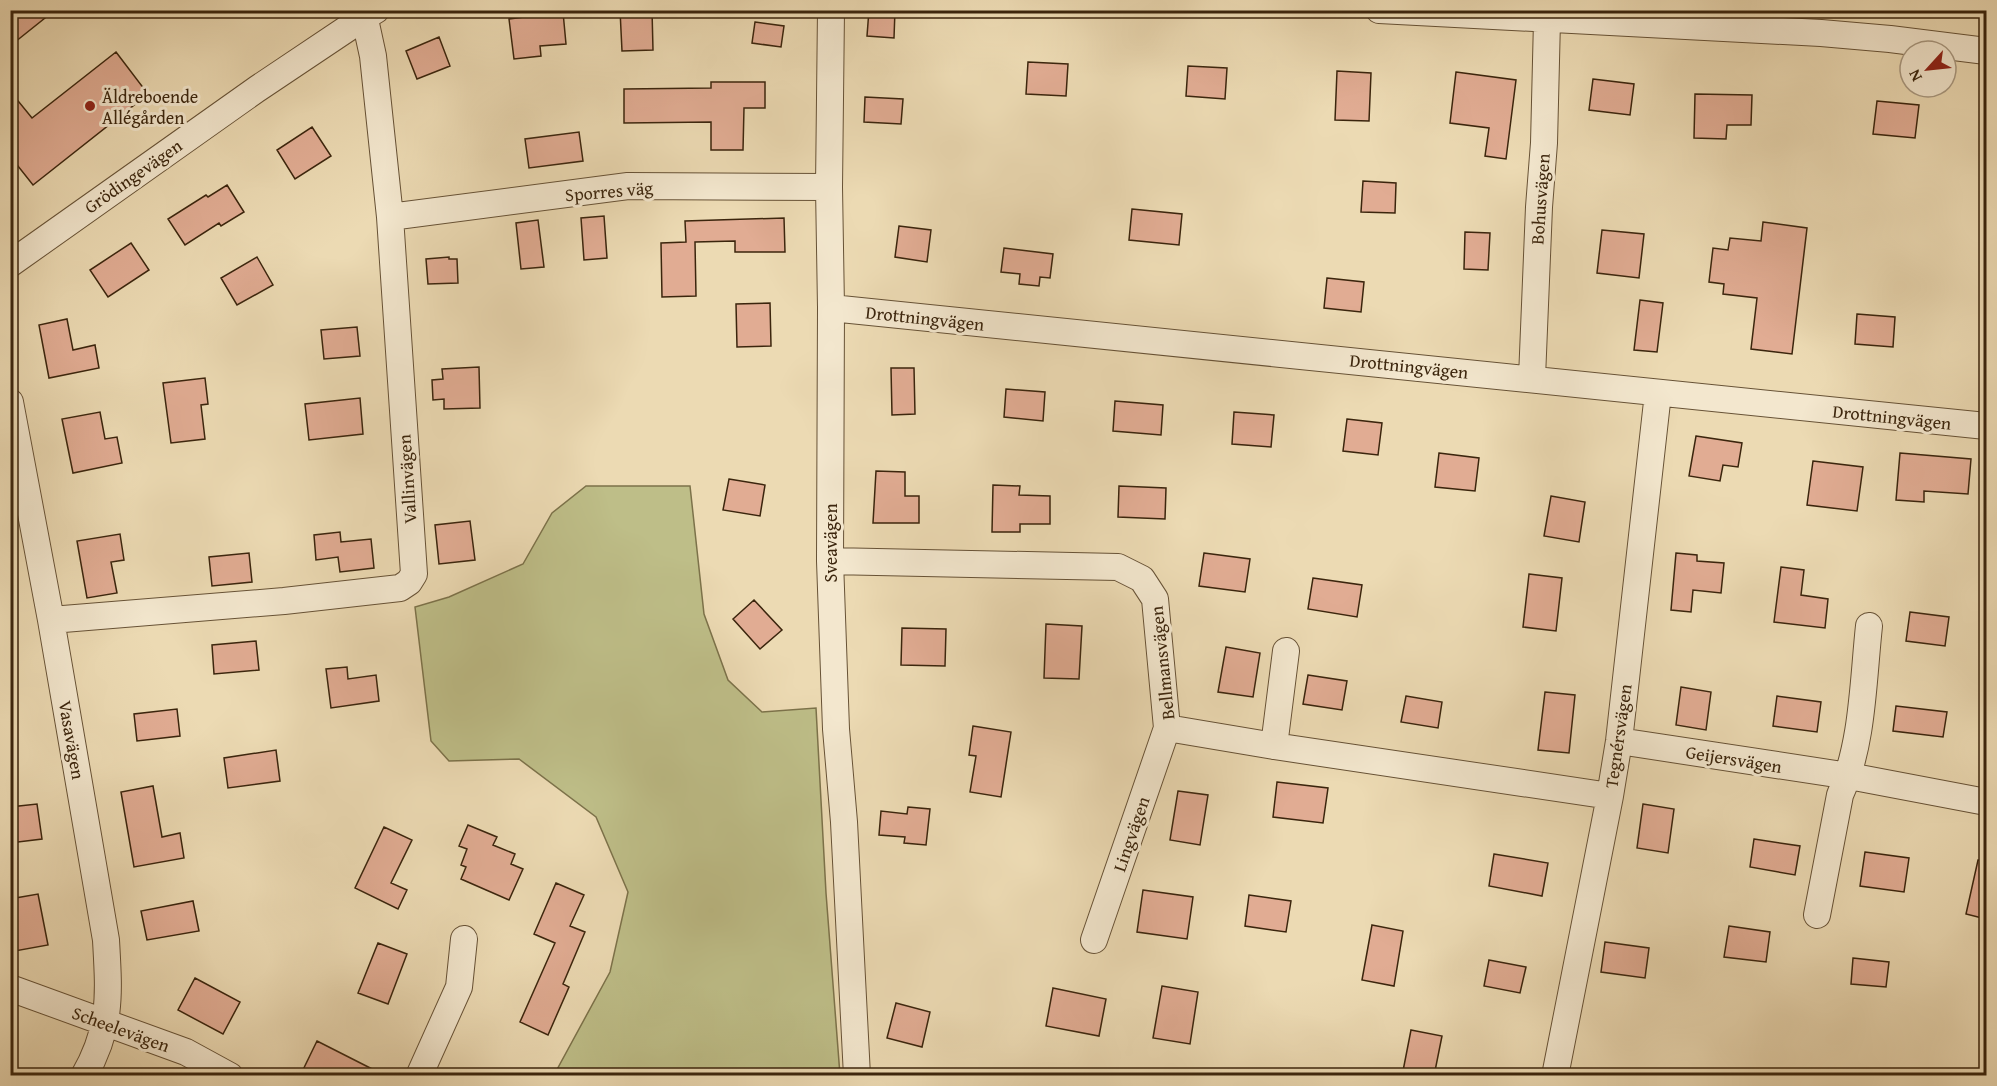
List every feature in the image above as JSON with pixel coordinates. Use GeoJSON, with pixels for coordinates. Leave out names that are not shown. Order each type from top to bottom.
{"type":"FeatureCollection","features":[{"type":"Feature","properties":{"kind":"street","name":"Sveavägen"},"geometry":{"type":"LineString","coordinates":[[831,10],[830,561],[836,729],[844,822],[856,1076]]}},
{"type":"Feature","properties":{"kind":"street"},"geometry":{"type":"LineString","coordinates":[[1379,10],[1547,20],[1687,18],[1986,51]]}},
{"type":"Feature","properties":{"kind":"street","name":"Vallinvägen"},"geometry":{"type":"LineString","coordinates":[[51,620],[284,601],[400,588],[409,582],[414,574],[390,217],[368,12]]}},
{"type":"Feature","properties":{"kind":"street","name":"Grödingevägen"},"geometry":{"type":"LineString","coordinates":[[15,252],[368,12]]}},
{"type":"Feature","properties":{"kind":"street","name":"Bohusvägen"},"geometry":{"type":"LineString","coordinates":[[1532,378],[1544,143],[1547,20]]}},
{"type":"Feature","properties":{"kind":"street","name":"Sporres väg"},"geometry":{"type":"LineString","coordinates":[[390,217],[628,186],[829,187]]}},
{"type":"Feature","properties":{"kind":"street","name":"Drottningvägen"},"geometry":{"type":"LineString","coordinates":[[831,308],[1986,426]]}},
{"type":"Feature","properties":{"kind":"street","name":"Tegnérsvägen"},"geometry":{"type":"LineString","coordinates":[[1555,1076],[1619,741],[1658,393]]}},
{"type":"Feature","properties":{"kind":"street","name":"Vasavägen"},"geometry":{"type":"LineString","coordinates":[[10,402],[51,620],[106,940],[109,986],[106,1022],[97,1053],[84,1076]]}},
{"type":"Feature","properties":{"kind":"street","name":"Bellmansvägen"},"geometry":{"type":"LineString","coordinates":[[830,561],[1118,567],[1142,579],[1155,599],[1167,728],[1610,796]]}},
{"type":"Feature","properties":{"kind":"street"},"geometry":{"type":"LineString","coordinates":[[1817,915],[1840,795],[1855,752],[1869,626]]}},
{"type":"Feature","properties":{"kind":"street"},"geometry":{"type":"LineString","coordinates":[[1274,746],[1286,651]]}},
{"type":"Feature","properties":{"kind":"street","name":"Lingvägen"},"geometry":{"type":"LineString","coordinates":[[1094,940],[1167,728]]}},
{"type":"Feature","properties":{"kind":"street","name":"Geijersvägen"},"geometry":{"type":"LineString","coordinates":[[1619,741],[1848,776],[1986,802]]}},
{"type":"Feature","properties":{"kind":"street"},"geometry":{"type":"LineString","coordinates":[[419,1076],[459,987],[464,939]]}},
{"type":"Feature","properties":{"kind":"street","name":"Scheelevägen"},"geometry":{"type":"LineString","coordinates":[[10,988],[186,1052],[230,1076]]}},
{"type":"Feature","properties":{"kind":"green space"},"geometry":{"type":"Polygon","coordinates":[[[586,486],[690,486],[704,614],[728,680],[762,712],[816,708],[826,893],[840,1075],[554,1075],[610,972],[628,892],[596,817],[519,759],[449,761],[431,741],[415,607],[449,597],[523,564],[552,513],[586,486]]]}},
{"type":"Feature","properties":{"kind":"building"},"geometry":{"type":"Polygon","coordinates":[[[10,10],[55,10],[10,46],[10,10]]]}},
{"type":"Feature","properties":{"kind":"building"},"geometry":{"type":"Polygon","coordinates":[[[620,10],[652,10],[653,50],[622,51],[620,10]]]}},
{"type":"Feature","properties":{"kind":"building"},"geometry":{"type":"Polygon","coordinates":[[[869,10],[895,10],[894,38],[867,36],[869,10]]]}},
{"type":"Feature","properties":{"kind":"building"},"geometry":{"type":"Polygon","coordinates":[[[563,12],[566,44],[540,46],[541,56],[514,59],[509,19],[563,12]]]}},
{"type":"Feature","properties":{"kind":"building"},"geometry":{"type":"Polygon","coordinates":[[[755,22],[784,26],[781,47],[752,43],[755,22]]]}},
{"type":"Feature","properties":{"kind":"building"},"geometry":{"type":"Polygon","coordinates":[[[439,37],[450,66],[417,79],[406,51],[439,37]]]}},
{"type":"Feature","properties":{"kind":"building","name":"Äldreboende Allégården"},"geometry":{"type":"Polygon","coordinates":[[[116,52],[148,94],[33,185],[10,156],[10,91],[32,118],[116,52]]]}},
{"type":"Feature","properties":{"kind":"building"},"geometry":{"type":"Polygon","coordinates":[[[1028,62],[1068,64],[1066,96],[1026,94],[1028,62]]]}},
{"type":"Feature","properties":{"kind":"building"},"geometry":{"type":"Polygon","coordinates":[[[1188,66],[1227,68],[1225,99],[1186,96],[1188,66]]]}},
{"type":"Feature","properties":{"kind":"building"},"geometry":{"type":"Polygon","coordinates":[[[1337,71],[1371,73],[1369,121],[1335,120],[1337,71]]]}},
{"type":"Feature","properties":{"kind":"building"},"geometry":{"type":"Polygon","coordinates":[[[1456,72],[1516,80],[1506,159],[1485,156],[1489,128],[1450,123],[1456,72]]]}},
{"type":"Feature","properties":{"kind":"building"},"geometry":{"type":"Polygon","coordinates":[[[1593,79],[1634,84],[1630,115],[1589,110],[1593,79]]]}},
{"type":"Feature","properties":{"kind":"building"},"geometry":{"type":"Polygon","coordinates":[[[711,82],[765,82],[765,108],[744,108],[743,150],[711,150],[711,122],[624,123],[624,89],[711,88],[711,82]]]}},
{"type":"Feature","properties":{"kind":"building"},"geometry":{"type":"Polygon","coordinates":[[[1695,94],[1752,95],[1751,125],[1727,125],[1726,139],[1694,138],[1695,94]]]}},
{"type":"Feature","properties":{"kind":"building"},"geometry":{"type":"Polygon","coordinates":[[[865,97],[903,99],[901,124],[864,122],[865,97]]]}},
{"type":"Feature","properties":{"kind":"building"},"geometry":{"type":"Polygon","coordinates":[[[1877,101],[1919,105],[1915,138],[1873,134],[1877,101]]]}},
{"type":"Feature","properties":{"kind":"building"},"geometry":{"type":"Polygon","coordinates":[[[312,127],[331,156],[295,179],[277,150],[312,127]]]}},
{"type":"Feature","properties":{"kind":"building"},"geometry":{"type":"Polygon","coordinates":[[[579,132],[583,161],[529,168],[525,139],[579,132]]]}},
{"type":"Feature","properties":{"kind":"building"},"geometry":{"type":"Polygon","coordinates":[[[1363,181],[1396,183],[1395,213],[1361,212],[1363,181]]]}},
{"type":"Feature","properties":{"kind":"building"},"geometry":{"type":"Polygon","coordinates":[[[227,185],[244,212],[221,226],[219,223],[185,245],[168,219],[206,195],[208,197],[227,185]]]}},
{"type":"Feature","properties":{"kind":"building"},"geometry":{"type":"Polygon","coordinates":[[[1132,209],[1182,214],[1179,245],[1129,240],[1132,209]]]}},
{"type":"Feature","properties":{"kind":"building"},"geometry":{"type":"Polygon","coordinates":[[[604,216],[607,258],[584,260],[581,218],[604,216]]]}},
{"type":"Feature","properties":{"kind":"building"},"geometry":{"type":"Polygon","coordinates":[[[784,218],[785,252],[735,252],[735,241],[695,242],[696,296],[662,297],[661,243],[686,242],[685,221],[784,218]]]}},
{"type":"Feature","properties":{"kind":"building"},"geometry":{"type":"Polygon","coordinates":[[[538,220],[544,267],[521,269],[516,223],[538,220]]]}},
{"type":"Feature","properties":{"kind":"building"},"geometry":{"type":"Polygon","coordinates":[[[1763,222],[1807,228],[1792,354],[1751,349],[1757,298],[1723,294],[1724,284],[1709,282],[1713,248],[1728,250],[1730,238],[1761,241],[1763,222]]]}},
{"type":"Feature","properties":{"kind":"building"},"geometry":{"type":"Polygon","coordinates":[[[899,226],[931,230],[927,262],[895,257],[899,226]]]}},
{"type":"Feature","properties":{"kind":"building"},"geometry":{"type":"Polygon","coordinates":[[[1602,230],[1644,234],[1639,278],[1597,273],[1602,230]]]}},
{"type":"Feature","properties":{"kind":"building"},"geometry":{"type":"Polygon","coordinates":[[[1465,232],[1490,233],[1488,270],[1464,269],[1465,232]]]}},
{"type":"Feature","properties":{"kind":"building"},"geometry":{"type":"Polygon","coordinates":[[[131,243],[149,270],[108,297],[90,270],[131,243]]]}},
{"type":"Feature","properties":{"kind":"building"},"geometry":{"type":"Polygon","coordinates":[[[1004,248],[1053,254],[1050,278],[1040,277],[1039,286],[1019,284],[1020,274],[1001,272],[1004,248]]]}},
{"type":"Feature","properties":{"kind":"building"},"geometry":{"type":"Polygon","coordinates":[[[257,257],[273,285],[237,305],[221,278],[257,257]]]}},
{"type":"Feature","properties":{"kind":"building"},"geometry":{"type":"Polygon","coordinates":[[[449,257],[449,259],[457,259],[458,283],[428,284],[426,259],[449,257]]]}},
{"type":"Feature","properties":{"kind":"building"},"geometry":{"type":"Polygon","coordinates":[[[1327,278],[1364,282],[1361,312],[1324,308],[1327,278]]]}},
{"type":"Feature","properties":{"kind":"building"},"geometry":{"type":"Polygon","coordinates":[[[1640,300],[1663,303],[1657,352],[1634,350],[1640,300]]]}},
{"type":"Feature","properties":{"kind":"building"},"geometry":{"type":"Polygon","coordinates":[[[770,303],[771,346],[737,347],[736,304],[770,303]]]}},
{"type":"Feature","properties":{"kind":"building"},"geometry":{"type":"Polygon","coordinates":[[[1857,314],[1895,317],[1893,347],[1855,344],[1857,314]]]}},
{"type":"Feature","properties":{"kind":"building"},"geometry":{"type":"Polygon","coordinates":[[[67,319],[73,350],[95,345],[99,368],[49,378],[39,325],[67,319]]]}},
{"type":"Feature","properties":{"kind":"building"},"geometry":{"type":"Polygon","coordinates":[[[357,327],[360,356],[324,359],[321,330],[357,327]]]}},
{"type":"Feature","properties":{"kind":"building"},"geometry":{"type":"Polygon","coordinates":[[[479,367],[480,408],[444,409],[444,399],[433,400],[432,380],[443,379],[442,369],[479,367]]]}},
{"type":"Feature","properties":{"kind":"building"},"geometry":{"type":"Polygon","coordinates":[[[891,368],[914,368],[915,414],[892,415],[891,368]]]}},
{"type":"Feature","properties":{"kind":"building"},"geometry":{"type":"Polygon","coordinates":[[[205,378],[208,404],[201,405],[205,439],[171,443],[163,383],[205,378]]]}},
{"type":"Feature","properties":{"kind":"building"},"geometry":{"type":"Polygon","coordinates":[[[1006,389],[1045,392],[1043,421],[1004,417],[1006,389]]]}},
{"type":"Feature","properties":{"kind":"building"},"geometry":{"type":"Polygon","coordinates":[[[360,398],[363,434],[309,440],[305,404],[360,398]]]}},
{"type":"Feature","properties":{"kind":"building"},"geometry":{"type":"Polygon","coordinates":[[[1115,401],[1163,405],[1161,435],[1113,431],[1115,401]]]}},
{"type":"Feature","properties":{"kind":"building"},"geometry":{"type":"Polygon","coordinates":[[[100,412],[105,439],[117,437],[122,463],[73,473],[62,419],[100,412]]]}},
{"type":"Feature","properties":{"kind":"building"},"geometry":{"type":"Polygon","coordinates":[[[1234,412],[1274,415],[1271,447],[1232,444],[1234,412]]]}},
{"type":"Feature","properties":{"kind":"building"},"geometry":{"type":"Polygon","coordinates":[[[1347,419],[1382,423],[1378,455],[1343,451],[1347,419]]]}},
{"type":"Feature","properties":{"kind":"building"},"geometry":{"type":"Polygon","coordinates":[[[1696,436],[1742,443],[1738,467],[1723,465],[1720,481],[1689,476],[1696,436]]]}},
{"type":"Feature","properties":{"kind":"building"},"geometry":{"type":"Polygon","coordinates":[[[1439,453],[1479,458],[1475,491],[1435,487],[1439,453]]]}},
{"type":"Feature","properties":{"kind":"building"},"geometry":{"type":"Polygon","coordinates":[[[1900,453],[1971,459],[1968,494],[1924,491],[1924,502],[1896,500],[1900,453]]]}},
{"type":"Feature","properties":{"kind":"building"},"geometry":{"type":"Polygon","coordinates":[[[1813,461],[1863,467],[1857,511],[1807,505],[1813,461]]]}},
{"type":"Feature","properties":{"kind":"building"},"geometry":{"type":"Polygon","coordinates":[[[876,471],[905,472],[905,496],[919,496],[919,523],[873,523],[876,471]]]}},
{"type":"Feature","properties":{"kind":"building"},"geometry":{"type":"Polygon","coordinates":[[[729,479],[765,485],[760,516],[723,510],[729,479]]]}},
{"type":"Feature","properties":{"kind":"building"},"geometry":{"type":"Polygon","coordinates":[[[993,485],[1020,486],[1019,495],[1050,496],[1050,524],[1020,524],[1020,532],[992,532],[993,485]]]}},
{"type":"Feature","properties":{"kind":"building"},"geometry":{"type":"Polygon","coordinates":[[[1119,486],[1166,488],[1165,519],[1118,517],[1119,486]]]}},
{"type":"Feature","properties":{"kind":"building"},"geometry":{"type":"Polygon","coordinates":[[[1551,496],[1585,502],[1579,542],[1544,536],[1551,496]]]}},
{"type":"Feature","properties":{"kind":"building"},"geometry":{"type":"Polygon","coordinates":[[[470,521],[475,560],[439,564],[435,525],[470,521]]]}},
{"type":"Feature","properties":{"kind":"building"},"geometry":{"type":"Polygon","coordinates":[[[340,532],[341,542],[371,539],[374,568],[340,572],[338,557],[316,560],[314,535],[340,532]]]}},
{"type":"Feature","properties":{"kind":"building"},"geometry":{"type":"Polygon","coordinates":[[[120,534],[124,560],[111,562],[117,593],[87,598],[77,541],[120,534]]]}},
{"type":"Feature","properties":{"kind":"building"},"geometry":{"type":"Polygon","coordinates":[[[249,553],[252,582],[212,586],[209,557],[249,553]]]}},
{"type":"Feature","properties":{"kind":"building"},"geometry":{"type":"Polygon","coordinates":[[[1204,553],[1250,559],[1245,592],[1199,586],[1204,553]]]}},
{"type":"Feature","properties":{"kind":"building"},"geometry":{"type":"Polygon","coordinates":[[[1676,553],[1697,555],[1697,561],[1724,563],[1721,593],[1693,590],[1691,612],[1671,610],[1676,553]]]}},
{"type":"Feature","properties":{"kind":"building"},"geometry":{"type":"Polygon","coordinates":[[[1781,567],[1804,570],[1801,595],[1828,599],[1825,628],[1774,622],[1781,567]]]}},
{"type":"Feature","properties":{"kind":"building"},"geometry":{"type":"Polygon","coordinates":[[[1529,574],[1562,578],[1556,631],[1523,627],[1529,574]]]}},
{"type":"Feature","properties":{"kind":"building"},"geometry":{"type":"Polygon","coordinates":[[[1313,578],[1362,585],[1357,617],[1308,609],[1313,578]]]}},
{"type":"Feature","properties":{"kind":"building"},"geometry":{"type":"Polygon","coordinates":[[[754,600],[782,630],[760,649],[733,619],[754,600]]]}},
{"type":"Feature","properties":{"kind":"building"},"geometry":{"type":"Polygon","coordinates":[[[1910,612],[1949,617],[1945,646],[1906,641],[1910,612]]]}},
{"type":"Feature","properties":{"kind":"building"},"geometry":{"type":"Polygon","coordinates":[[[1046,624],[1082,626],[1079,679],[1044,678],[1046,624]]]}},
{"type":"Feature","properties":{"kind":"building"},"geometry":{"type":"Polygon","coordinates":[[[902,628],[946,629],[945,666],[901,665],[902,628]]]}},
{"type":"Feature","properties":{"kind":"building"},"geometry":{"type":"Polygon","coordinates":[[[256,641],[259,670],[214,674],[212,645],[256,641]]]}},
{"type":"Feature","properties":{"kind":"building"},"geometry":{"type":"Polygon","coordinates":[[[1226,647],[1260,653],[1253,697],[1218,692],[1226,647]]]}},
{"type":"Feature","properties":{"kind":"building"},"geometry":{"type":"Polygon","coordinates":[[[347,667],[348,679],[376,675],[379,701],[331,708],[326,669],[347,667]]]}},
{"type":"Feature","properties":{"kind":"building"},"geometry":{"type":"Polygon","coordinates":[[[1308,675],[1347,681],[1342,710],[1303,704],[1308,675]]]}},
{"type":"Feature","properties":{"kind":"building"},"geometry":{"type":"Polygon","coordinates":[[[1681,687],[1711,692],[1706,730],[1676,725],[1681,687]]]}},
{"type":"Feature","properties":{"kind":"building"},"geometry":{"type":"Polygon","coordinates":[[[1545,692],[1575,695],[1569,753],[1538,750],[1545,692]]]}},
{"type":"Feature","properties":{"kind":"building"},"geometry":{"type":"Polygon","coordinates":[[[1406,696],[1442,702],[1438,728],[1401,722],[1406,696]]]}},
{"type":"Feature","properties":{"kind":"building"},"geometry":{"type":"Polygon","coordinates":[[[1777,696],[1821,702],[1817,732],[1773,726],[1777,696]]]}},
{"type":"Feature","properties":{"kind":"building"},"geometry":{"type":"Polygon","coordinates":[[[1896,706],[1947,712],[1943,737],[1893,731],[1896,706]]]}},
{"type":"Feature","properties":{"kind":"building"},"geometry":{"type":"Polygon","coordinates":[[[177,709],[180,736],[137,741],[134,714],[177,709]]]}},
{"type":"Feature","properties":{"kind":"building"},"geometry":{"type":"Polygon","coordinates":[[[973,726],[1011,732],[1001,797],[970,792],[976,756],[969,755],[973,726]]]}},
{"type":"Feature","properties":{"kind":"building"},"geometry":{"type":"Polygon","coordinates":[[[276,750],[280,781],[228,788],[224,758],[276,750]]]}},
{"type":"Feature","properties":{"kind":"building"},"geometry":{"type":"Polygon","coordinates":[[[1277,782],[1328,788],[1323,823],[1273,817],[1277,782]]]}},
{"type":"Feature","properties":{"kind":"building"},"geometry":{"type":"Polygon","coordinates":[[[153,786],[162,837],[180,833],[184,858],[134,867],[121,792],[153,786]]]}},
{"type":"Feature","properties":{"kind":"building"},"geometry":{"type":"Polygon","coordinates":[[[1178,791],[1208,795],[1200,845],[1170,840],[1178,791]]]}},
{"type":"Feature","properties":{"kind":"building"},"geometry":{"type":"Polygon","coordinates":[[[37,804],[42,839],[10,843],[10,807],[37,804]]]}},
{"type":"Feature","properties":{"kind":"building"},"geometry":{"type":"Polygon","coordinates":[[[1643,804],[1674,809],[1668,853],[1637,848],[1643,804]]]}},
{"type":"Feature","properties":{"kind":"building"},"geometry":{"type":"Polygon","coordinates":[[[908,807],[930,809],[926,845],[904,843],[905,837],[879,835],[881,811],[907,814],[908,807]]]}},
{"type":"Feature","properties":{"kind":"building"},"geometry":{"type":"Polygon","coordinates":[[[468,825],[497,837],[493,845],[515,854],[511,864],[523,869],[509,900],[461,879],[466,867],[461,865],[467,849],[459,846],[468,825]]]}},
{"type":"Feature","properties":{"kind":"building"},"geometry":{"type":"Polygon","coordinates":[[[384,827],[412,840],[391,883],[407,890],[398,909],[355,888],[384,827]]]}},
{"type":"Feature","properties":{"kind":"building"},"geometry":{"type":"Polygon","coordinates":[[[1754,839],[1800,846],[1795,875],[1750,867],[1754,839]]]}},
{"type":"Feature","properties":{"kind":"building"},"geometry":{"type":"Polygon","coordinates":[[[1865,852],[1909,858],[1904,892],[1860,886],[1865,852]]]}},
{"type":"Feature","properties":{"kind":"building"},"geometry":{"type":"Polygon","coordinates":[[[1494,854],[1548,863],[1542,896],[1489,886],[1494,854]]]}},
{"type":"Feature","properties":{"kind":"building"},"geometry":{"type":"Polygon","coordinates":[[[1978,860],[1986,861],[1986,919],[1966,914],[1978,860]]]}},
{"type":"Feature","properties":{"kind":"building"},"geometry":{"type":"Polygon","coordinates":[[[556,883],[584,895],[570,926],[585,932],[563,984],[569,987],[548,1035],[520,1022],[555,943],[534,934],[556,883]]]}},
{"type":"Feature","properties":{"kind":"building"},"geometry":{"type":"Polygon","coordinates":[[[1143,890],[1193,897],[1187,939],[1137,932],[1143,890]]]}},
{"type":"Feature","properties":{"kind":"building"},"geometry":{"type":"Polygon","coordinates":[[[38,894],[48,945],[15,951],[13,940],[10,941],[10,899],[38,894]]]}},
{"type":"Feature","properties":{"kind":"building"},"geometry":{"type":"Polygon","coordinates":[[[1249,895],[1291,901],[1286,932],[1245,926],[1249,895]]]}},
{"type":"Feature","properties":{"kind":"building"},"geometry":{"type":"Polygon","coordinates":[[[193,901],[199,931],[147,940],[141,911],[193,901]]]}},
{"type":"Feature","properties":{"kind":"building"},"geometry":{"type":"Polygon","coordinates":[[[1372,925],[1403,931],[1394,986],[1362,980],[1372,925]]]}},
{"type":"Feature","properties":{"kind":"building"},"geometry":{"type":"Polygon","coordinates":[[[1729,926],[1770,932],[1766,962],[1724,957],[1729,926]]]}},
{"type":"Feature","properties":{"kind":"building"},"geometry":{"type":"Polygon","coordinates":[[[1605,942],[1649,948],[1645,978],[1601,972],[1605,942]]]}},
{"type":"Feature","properties":{"kind":"building"},"geometry":{"type":"Polygon","coordinates":[[[378,943],[407,954],[388,1004],[358,993],[378,943]]]}},
{"type":"Feature","properties":{"kind":"building"},"geometry":{"type":"Polygon","coordinates":[[[1853,958],[1889,962],[1886,987],[1851,984],[1853,958]]]}},
{"type":"Feature","properties":{"kind":"building"},"geometry":{"type":"Polygon","coordinates":[[[1489,960],[1526,967],[1520,993],[1484,986],[1489,960]]]}},
{"type":"Feature","properties":{"kind":"building"},"geometry":{"type":"Polygon","coordinates":[[[195,978],[240,1002],[223,1034],[178,1010],[195,978]]]}},
{"type":"Feature","properties":{"kind":"building"},"geometry":{"type":"Polygon","coordinates":[[[1162,986],[1198,992],[1190,1044],[1153,1038],[1162,986]]]}},
{"type":"Feature","properties":{"kind":"building"},"geometry":{"type":"Polygon","coordinates":[[[1053,988],[1106,999],[1099,1036],[1046,1026],[1053,988]]]}},
{"type":"Feature","properties":{"kind":"building"},"geometry":{"type":"Polygon","coordinates":[[[896,1003],[930,1012],[922,1047],[887,1038],[896,1003]]]}},
{"type":"Feature","properties":{"kind":"building"},"geometry":{"type":"Polygon","coordinates":[[[1411,1030],[1442,1036],[1434,1076],[1402,1076],[1411,1030]]]}},
{"type":"Feature","properties":{"kind":"building"},"geometry":{"type":"Polygon","coordinates":[[[317,1041],[386,1076],[300,1076],[317,1041]]]}},
{"type":"Feature","properties":{"kind":"place","name":"Äldreboende Allégården"},"geometry":{"type":"Point","coordinates":[90,106]}}]}
